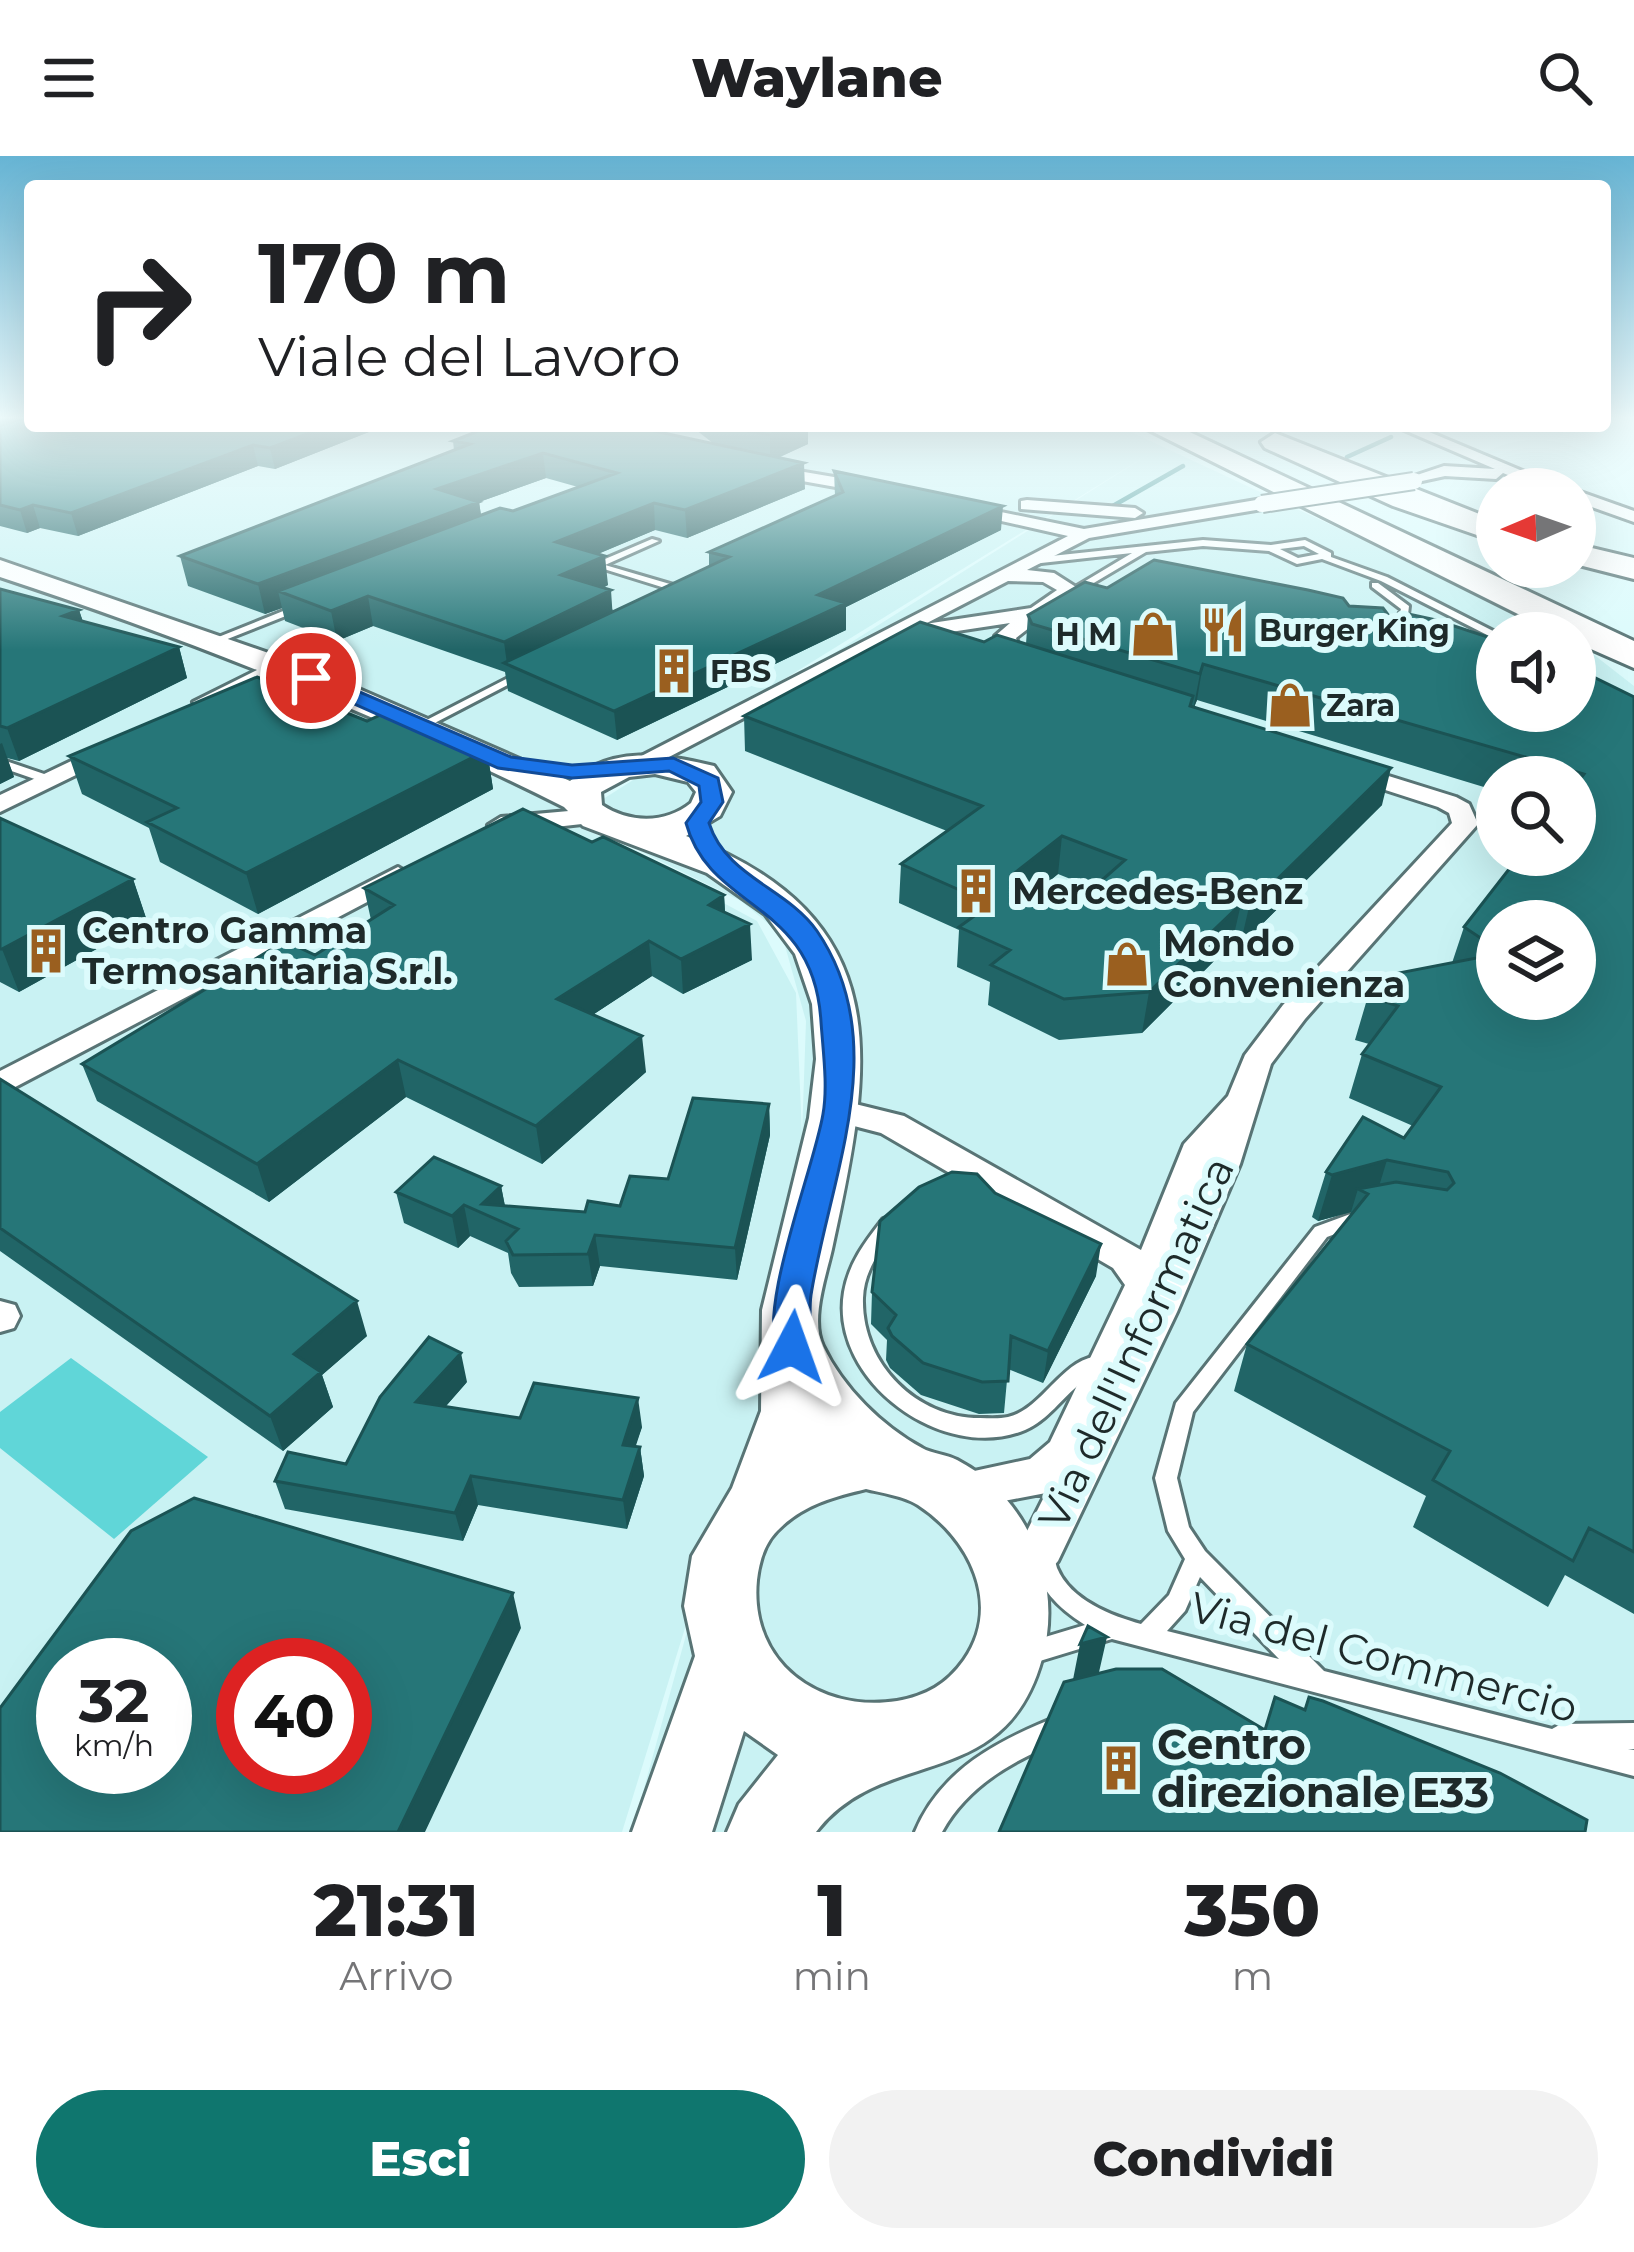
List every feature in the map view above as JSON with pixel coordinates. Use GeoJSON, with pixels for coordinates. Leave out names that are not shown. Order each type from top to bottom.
{"type":"FeatureCollection","features":[{"type":"Feature","properties":{"kind":"highway"},"geometry":{"type":"LineString","coordinates":[[1297,494],[1634,656]]}},
{"type":"Feature","properties":{"kind":"highway"},"geometry":{"type":"LineString","coordinates":[[1338,494],[1634,632]]}},
{"type":"Feature","properties":{"kind":"highway"},"geometry":{"type":"LineString","coordinates":[[1394,494],[1476,521]]}},
{"type":"Feature","properties":{"kind":"highway"},"geometry":{"type":"LineString","coordinates":[[1447,545],[1476,556]]}},
{"type":"Feature","properties":{"kind":"highway"},"geometry":{"type":"LineString","coordinates":[[1596,555],[1634,565]]}},
{"type":"Feature","properties":{"kind":"highway"},"geometry":{"type":"LineString","coordinates":[[1558,588],[1634,619]]}},
{"type":"Feature","properties":{"kind":"street"},"geometry":{"type":"LineString","coordinates":[[585,809],[583,788],[1084,534],[1327,494]]}},
{"type":"Feature","properties":{"kind":"street"},"geometry":{"type":"LineString","coordinates":[[1084,534],[948,501],[1188,517]]}},
{"type":"Feature","properties":{"kind":"street"},"geometry":{"type":"LineString","coordinates":[[1596,503],[1634,517]]}},
{"type":"Feature","properties":{"kind":"street"},"geometry":{"type":"LineString","coordinates":[[1097,510],[1124,526]]}},
{"type":"Feature","properties":{"kind":"street"},"geometry":{"type":"LineString","coordinates":[[0,568],[216,640],[423,725],[506,763],[585,809],[720,864],[785,912],[819,957],[838,1036],[839,1112],[793,1298],[792,1347],[793,1404],[759,1502],[734,1534],[719,1573],[718,1615],[731,1657],[754,1691],[787,1719],[828,1737],[872,1743],[924,1734],[968,1709],[1000,1672],[1014,1642],[1029,1562],[927,1478],[835,1418],[792,1347]]}},
{"type":"Feature","properties":{"kind":"street"},"geometry":{"type":"LineString","coordinates":[[987,657],[1024,668],[1005,636],[1070,589],[1062,581],[1000,576]]}},
{"type":"Feature","properties":{"kind":"street"},"geometry":{"type":"LineString","coordinates":[[962,595],[973,612],[1001,619]]}},
{"type":"Feature","properties":{"kind":"street"},"geometry":{"type":"LineString","coordinates":[[886,635],[1037,613]]}},
{"type":"Feature","properties":{"kind":"street"},"geometry":{"type":"LineString","coordinates":[[911,632],[958,645]]}},
{"type":"Feature","properties":{"kind":"street"},"geometry":{"type":"LineString","coordinates":[[177,716],[280,666]]}},
{"type":"Feature","properties":{"kind":"street"},"geometry":{"type":"LineString","coordinates":[[701,728],[691,755],[702,793],[698,823],[703,842],[720,864]]}},
{"type":"Feature","properties":{"kind":"street"},"geometry":{"type":"LineString","coordinates":[[0,805],[134,737]]}},
{"type":"Feature","properties":{"kind":"street"},"geometry":{"type":"LineString","coordinates":[[506,763],[555,771],[673,765],[702,793]]}},
{"type":"Feature","properties":{"kind":"street","name":"Via dell'Informatica"},"geometry":{"type":"LineString","coordinates":[[1029,1562],[1159,1312],[1223,1164],[1256,1062],[1294,1012],[1465,824],[1460,809],[1447,802],[1334,766]]}},
{"type":"Feature","properties":{"kind":"street"},"geometry":{"type":"LineString","coordinates":[[636,830],[675,825],[702,793]]}},
{"type":"Feature","properties":{"kind":"street"},"geometry":{"type":"LineString","coordinates":[[482,831],[585,809]]}},
{"type":"Feature","properties":{"kind":"street"},"geometry":{"type":"LineString","coordinates":[[0,1084],[419,864]]}},
{"type":"Feature","properties":{"kind":"street","name":"Via dell'Informatica"},"geometry":{"type":"LineString","coordinates":[[927,1478],[1041,1476],[1065,1455],[1145,1282],[1201,1144],[1241,1101]]}},
{"type":"Feature","properties":{"kind":"street"},"geometry":{"type":"LineString","coordinates":[[839,1112],[892,1124],[969,1179],[1126,1258],[1145,1282]]}},
{"type":"Feature","properties":{"kind":"street"},"geometry":{"type":"LineString","coordinates":[[759,1502],[808,1471],[836,1463],[927,1478]]}},
{"type":"Feature","properties":{"kind":"street"},"geometry":{"type":"LineString","coordinates":[[672,1832],[731,1657]]}},
{"type":"Feature","properties":{"kind":"street"},"geometry":{"type":"LineString","coordinates":[[767,1832],[806,1782],[872,1743]]}},
{"type":"Feature","properties":{"kind":"lane"},"geometry":{"type":"LineString","coordinates":[[1084,534],[1127,549]]}},
{"type":"Feature","properties":{"kind":"lane"},"geometry":{"type":"LineString","coordinates":[[655,541],[596,565],[686,592],[666,602]]}},
{"type":"Feature","properties":{"kind":"lane"},"geometry":{"type":"LineString","coordinates":[[1027,561],[1156,546],[1271,548],[1305,542],[1326,550],[1326,558]]}},
{"type":"Feature","properties":{"kind":"lane"},"geometry":{"type":"LineString","coordinates":[[1066,596],[1156,546]]}},
{"type":"Feature","properties":{"kind":"lane"},"geometry":{"type":"LineString","coordinates":[[1271,548],[1297,561],[1326,558],[1384,578],[1476,626]]}},
{"type":"Feature","properties":{"kind":"lane"},"geometry":{"type":"LineString","coordinates":[[1343,563],[1406,608],[1403,621],[1389,634],[1417,631]]}},
{"type":"Feature","properties":{"kind":"lane"},"geometry":{"type":"LineString","coordinates":[[216,640],[327,597]]}},
{"type":"Feature","properties":{"kind":"lane"},"geometry":{"type":"LineString","coordinates":[[1457,633],[1476,642]]}},
{"type":"Feature","properties":{"kind":"lane"},"geometry":{"type":"LineString","coordinates":[[423,725],[544,664]]}},
{"type":"Feature","properties":{"kind":"lane"},"geometry":{"type":"LineString","coordinates":[[0,764],[49,781]]}},
{"type":"Feature","properties":{"kind":"lane"},"geometry":{"type":"LineString","coordinates":[[1316,1680],[1198,1558],[1180,1531],[1166,1478],[1183,1409],[1321,1232],[1348,1218],[1384,1214]]}},
{"type":"Feature","properties":{"kind":"lane"},"geometry":{"type":"LineString","coordinates":[[899,1215],[865,1248],[850,1310],[858,1348],[876,1377],[903,1402],[942,1418],[1004,1427],[1023,1422],[1085,1367],[1110,1361]]}},
{"type":"Feature","properties":{"kind":"lane"},"geometry":{"type":"LineString","coordinates":[[1146,1636],[1177,1604],[1198,1558]]}},
{"type":"Feature","properties":{"kind":"lane","name":"Via del Commercio"},"geometry":{"type":"LineString","coordinates":[[1029,1562],[1072,1605],[1114,1628],[1634,1763]]}},
{"type":"Feature","properties":{"kind":"lane","name":"Via del Commercio"},"geometry":{"type":"LineString","coordinates":[[1000,1672],[1033,1650],[1114,1628]]}},
{"type":"Feature","properties":{"kind":"lane"},"geometry":{"type":"LineString","coordinates":[[928,1832],[940,1806],[1007,1748],[1080,1722]]}},
{"type":"Feature","properties":{"kind":"lane"},"geometry":{"type":"LineString","coordinates":[[1546,1737],[1634,1736]]}},
{"type":"Feature","properties":{"kind":"shaded area"},"geometry":{"type":"Polygon","coordinates":[[[0,494],[1084,494],[562,816],[757,921],[796,993],[802,1135],[806,1021],[782,935],[741,901],[573,818],[1086,494],[1265,494],[1519,612],[1476,612],[1476,732],[1596,732],[1596,656],[1634,686],[1634,1832],[632,1832],[711,1544],[622,1832],[0,1832],[0,494]]]}},
{"type":"Feature","properties":{"kind":"shaded area"},"geometry":{"type":"Polygon","coordinates":[[[71,1358],[208,1457],[114,1539],[0,1448],[0,1412],[71,1358]]]}},
{"type":"Feature","properties":{"kind":"building"},"geometry":{"type":"Polygon","coordinates":[[[0,494],[121,494],[71,513],[33,505],[20,510],[0,505],[0,494]]]}},
{"type":"Feature","properties":{"kind":"building"},"geometry":{"type":"Polygon","coordinates":[[[340,494],[454,494],[479,502],[258,584],[180,556],[340,494]]]}},
{"type":"Feature","properties":{"kind":"building"},"geometry":{"type":"Polygon","coordinates":[[[559,494],[725,494],[685,510],[654,503],[556,542],[605,556],[561,575],[611,590],[504,642],[368,596],[331,611],[278,591],[500,508],[513,511],[559,494]]]}},
{"type":"Feature","properties":{"kind":"building"},"geometry":{"type":"Polygon","coordinates":[[[838,494],[946,494],[1003,506],[818,595],[846,603],[614,711],[504,663],[729,557],[709,552],[838,494]]]}},
{"type":"Feature","properties":{"kind":"building"},"geometry":{"type":"Polygon","coordinates":[[[1154,560],[1308,590],[1343,598],[1349,606],[1383,608],[1389,616],[1404,613],[1476,633],[1476,732],[1596,732],[1596,678],[1634,697],[1634,1552],[1589,1528],[1573,1561],[1433,1480],[1450,1451],[1247,1344],[1368,1194],[1358,1189],[1396,1182],[1447,1190],[1454,1183],[1448,1172],[1387,1160],[1332,1175],[1326,1172],[1363,1117],[1404,1138],[1441,1087],[1362,1054],[1398,1006],[1368,996],[1383,976],[1476,958],[1476,1020],[1596,1020],[1596,900],[1485,900],[1504,876],[1596,876],[1596,756],[1522,756],[1203,664],[1200,674],[1032,624],[1028,615],[1085,582],[1107,588],[1154,560]]]}},
{"type":"Feature","properties":{"kind":"building"},"geometry":{"type":"Polygon","coordinates":[[[0,589],[79,610],[63,616],[179,647],[7,728],[0,726],[0,589]]]}},
{"type":"Feature","properties":{"kind":"building"},"geometry":{"type":"Polygon","coordinates":[[[920,622],[984,642],[997,635],[1193,696],[1190,706],[1391,768],[1249,907],[1241,904],[1149,992],[1064,999],[991,965],[1010,950],[959,927],[991,904],[901,864],[982,806],[744,716],[920,622]],[[1062,836],[1012,875],[1076,903],[1125,860],[1062,836]]]}},
{"type":"Feature","properties":{"kind":"building"},"geometry":{"type":"Polygon","coordinates":[[[257,677],[367,721],[389,711],[487,750],[246,873],[147,822],[177,808],[69,756],[257,677]]]}},
{"type":"Feature","properties":{"kind":"building"},"geometry":{"type":"Polygon","coordinates":[[[523,809],[592,842],[603,837],[724,895],[709,905],[750,924],[681,959],[649,941],[557,999],[642,1036],[536,1126],[398,1060],[257,1164],[82,1064],[285,941],[315,955],[394,905],[364,888],[523,809]]]}},
{"type":"Feature","properties":{"kind":"building"},"geometry":{"type":"Polygon","coordinates":[[[0,818],[133,879],[0,949],[0,818]]]}},
{"type":"Feature","properties":{"kind":"building"},"geometry":{"type":"Polygon","coordinates":[[[1476,912],[1476,935],[1464,927],[1476,912]]]}},
{"type":"Feature","properties":{"kind":"building"},"geometry":{"type":"Polygon","coordinates":[[[0,1079],[357,1301],[294,1354],[321,1372],[270,1416],[0,1228],[0,1079]]]}},
{"type":"Feature","properties":{"kind":"building"},"geometry":{"type":"Polygon","coordinates":[[[693,1098],[769,1104],[735,1248],[595,1235],[588,1254],[513,1255],[506,1241],[518,1229],[464,1205],[452,1216],[396,1192],[434,1157],[501,1186],[482,1204],[585,1212],[588,1201],[620,1206],[630,1176],[668,1179],[693,1098]]]}},
{"type":"Feature","properties":{"kind":"building"},"geometry":{"type":"Polygon","coordinates":[[[952,1172],[977,1174],[995,1193],[1101,1244],[1048,1351],[1011,1336],[1008,1381],[982,1382],[923,1363],[892,1336],[888,1328],[896,1315],[872,1292],[880,1221],[919,1187],[952,1172]]]}},
{"type":"Feature","properties":{"kind":"building"},"geometry":{"type":"Polygon","coordinates":[[[429,1337],[461,1353],[416,1402],[520,1418],[534,1383],[638,1398],[623,1445],[640,1447],[623,1500],[471,1476],[455,1513],[275,1481],[288,1452],[346,1464],[380,1397],[429,1337]]]}},
{"type":"Feature","properties":{"kind":"building"},"geometry":{"type":"Polygon","coordinates":[[[194,1498],[513,1593],[398,1832],[0,1832],[0,1708],[36,1659],[36,1794],[192,1794],[192,1638],[52,1638],[131,1531],[194,1498]]]}},
{"type":"Feature","properties":{"kind":"building"},"geometry":{"type":"Polygon","coordinates":[[[1088,1626],[1107,1637],[1080,1644],[1088,1626]]]}},
{"type":"Feature","properties":{"kind":"building"},"geometry":{"type":"Polygon","coordinates":[[[1116,1669],[1162,1669],[1265,1730],[1275,1697],[1305,1710],[1309,1697],[1323,1701],[1500,1773],[1587,1820],[1585,1832],[999,1832],[1064,1682],[1116,1669]]]}},
{"type":"Feature","properties":{"kind":"waterway"},"geometry":{"type":"LineString","coordinates":[[1111,507],[1133,494]]}},
{"type":"Feature","properties":{"kind":"place","name":"Burger King"},"geometry":{"type":"Point","coordinates":[1223,630]}},
{"type":"Feature","properties":{"kind":"place","name":"H M"},"geometry":{"type":"Point","coordinates":[1153,634]}},
{"type":"Feature","properties":{"kind":"place","name":"FBS"},"geometry":{"type":"Point","coordinates":[674,671]}},
{"type":"Feature","properties":{"kind":"place","name":"Zara"},"geometry":{"type":"Point","coordinates":[1290,705]}},
{"type":"Feature","properties":{"kind":"place","name":"Mercedes-Benz"},"geometry":{"type":"Point","coordinates":[976,891]}},
{"type":"Feature","properties":{"kind":"place","name":"Centro Gamma Termosanitaria S.r.l."},"geometry":{"type":"Point","coordinates":[46,951]}},
{"type":"Feature","properties":{"kind":"place","name":"Mondo Convenienza"},"geometry":{"type":"Point","coordinates":[1127,964]}},
{"type":"Feature","properties":{"kind":"place","name":"Centro direzionale E33"},"geometry":{"type":"Point","coordinates":[1121,1768]}},
{"type":"Feature","properties":{"kind":"route"},"geometry":{"type":"LineString","coordinates":[[311,678],[506,763],[572,772],[656,763],[688,769],[710,782],[712,802],[698,823],[703,842],[720,864],[803,931],[819,957],[835,1016],[839,1112],[793,1298],[792,1347]]}}]}
